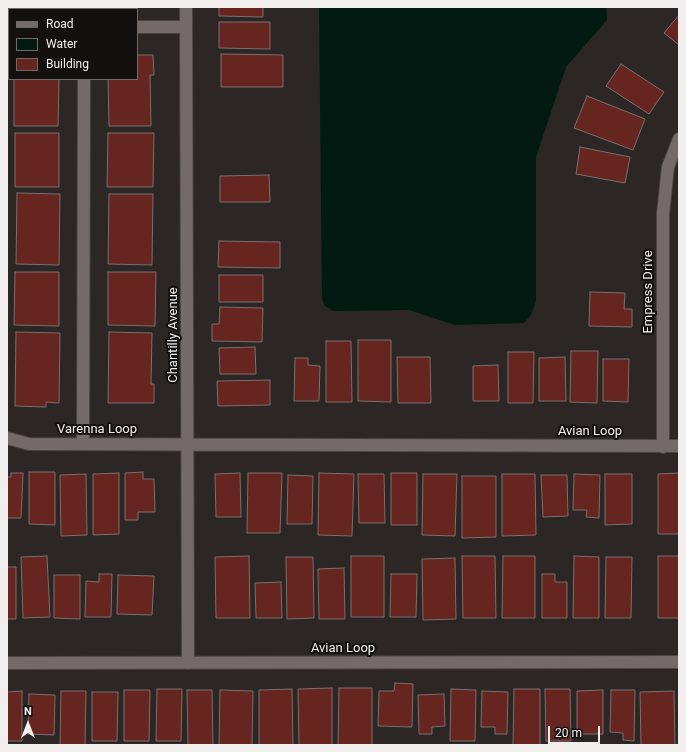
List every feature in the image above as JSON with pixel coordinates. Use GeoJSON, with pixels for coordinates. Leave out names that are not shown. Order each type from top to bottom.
{"type":"FeatureCollection","features":[{"type":"Feature","properties":{"kind":"street","name":"Chantilly Avenue"},"geometry":{"type":"LineString","coordinates":[[186,7],[188,663]]}},
{"type":"Feature","properties":{"kind":"street"},"geometry":{"type":"LineString","coordinates":[[138,27],[186,28]]}},
{"type":"Feature","properties":{"kind":"street"},"geometry":{"type":"LineString","coordinates":[[83,444],[84,80]]}},
{"type":"Feature","properties":{"kind":"street","name":"Empress Drive"},"geometry":{"type":"LineString","coordinates":[[663,446],[663,214],[668,167],[679,139]]}},
{"type":"Feature","properties":{"kind":"street","name":"Varenna Loop"},"geometry":{"type":"LineString","coordinates":[[7,438],[29,444],[188,444]]}},
{"type":"Feature","properties":{"kind":"street","name":"Avian Loop"},"geometry":{"type":"LineString","coordinates":[[188,444],[679,446]]}},
{"type":"Feature","properties":{"kind":"street","name":"Avian Loop"},"geometry":{"type":"LineString","coordinates":[[7,663],[679,662]]}},
{"type":"Feature","properties":{"kind":"water"},"geometry":{"type":"Polygon","coordinates":[[[319,7],[606,7],[607,20],[566,67],[536,157],[536,301],[531,315],[524,323],[455,325],[409,310],[334,311],[325,306],[322,299],[319,7]]]}},
{"type":"Feature","properties":{"kind":"building"},"geometry":{"type":"Polygon","coordinates":[[[219,7],[263,7],[263,17],[219,16],[219,7]]]}},
{"type":"Feature","properties":{"kind":"building"},"geometry":{"type":"Polygon","coordinates":[[[679,15],[679,45],[664,33],[679,15]]]}},
{"type":"Feature","properties":{"kind":"building"},"geometry":{"type":"Polygon","coordinates":[[[219,22],[270,22],[270,49],[219,48],[219,22]]]}},
{"type":"Feature","properties":{"kind":"building"},"geometry":{"type":"Polygon","coordinates":[[[221,54],[283,55],[283,87],[221,87],[221,54]]]}},
{"type":"Feature","properties":{"kind":"building"},"geometry":{"type":"Polygon","coordinates":[[[138,55],[153,55],[154,75],[150,75],[151,126],[109,126],[108,80],[138,80],[138,55]]]}},
{"type":"Feature","properties":{"kind":"building"},"geometry":{"type":"Polygon","coordinates":[[[621,64],[664,92],[649,114],[606,86],[621,64]]]}},
{"type":"Feature","properties":{"kind":"building"},"geometry":{"type":"Polygon","coordinates":[[[14,80],[59,80],[58,126],[14,126],[14,80]]]}},
{"type":"Feature","properties":{"kind":"building"},"geometry":{"type":"Polygon","coordinates":[[[587,96],[645,119],[633,150],[574,128],[587,96]]]}},
{"type":"Feature","properties":{"kind":"building"},"geometry":{"type":"Polygon","coordinates":[[[15,133],[59,133],[59,187],[15,187],[15,133]]]}},
{"type":"Feature","properties":{"kind":"building"},"geometry":{"type":"Polygon","coordinates":[[[108,133],[154,133],[153,187],[107,187],[108,133]]]}},
{"type":"Feature","properties":{"kind":"building"},"geometry":{"type":"Polygon","coordinates":[[[580,147],[630,157],[625,183],[576,174],[580,147]]]}},
{"type":"Feature","properties":{"kind":"building"},"geometry":{"type":"Polygon","coordinates":[[[269,175],[270,202],[220,202],[220,176],[269,175]]]}},
{"type":"Feature","properties":{"kind":"building"},"geometry":{"type":"Polygon","coordinates":[[[17,193],[60,194],[59,265],[16,264],[17,193]]]}},
{"type":"Feature","properties":{"kind":"building"},"geometry":{"type":"Polygon","coordinates":[[[109,194],[153,194],[152,265],[108,264],[109,194]]]}},
{"type":"Feature","properties":{"kind":"building"},"geometry":{"type":"Polygon","coordinates":[[[219,241],[280,242],[280,268],[218,267],[219,241]]]}},
{"type":"Feature","properties":{"kind":"building"},"geometry":{"type":"Polygon","coordinates":[[[15,272],[59,272],[59,326],[14,325],[15,272]]]}},
{"type":"Feature","properties":{"kind":"building"},"geometry":{"type":"Polygon","coordinates":[[[108,272],[156,272],[155,326],[108,325],[108,272]]]}},
{"type":"Feature","properties":{"kind":"building"},"geometry":{"type":"Polygon","coordinates":[[[219,275],[263,275],[263,302],[219,302],[219,275]]]}},
{"type":"Feature","properties":{"kind":"building"},"geometry":{"type":"Polygon","coordinates":[[[590,292],[625,293],[624,309],[632,309],[632,327],[589,326],[590,292]]]}},
{"type":"Feature","properties":{"kind":"building"},"geometry":{"type":"Polygon","coordinates":[[[220,307],[263,308],[262,342],[212,341],[212,324],[219,324],[220,307]]]}},
{"type":"Feature","properties":{"kind":"building"},"geometry":{"type":"Polygon","coordinates":[[[16,332],[60,333],[59,403],[46,402],[46,407],[15,406],[16,332]]]}},
{"type":"Feature","properties":{"kind":"building"},"geometry":{"type":"Polygon","coordinates":[[[109,332],[152,333],[151,384],[154,384],[154,403],[108,403],[109,332]]]}},
{"type":"Feature","properties":{"kind":"building"},"geometry":{"type":"Polygon","coordinates":[[[358,340],[391,340],[391,402],[358,401],[358,340]]]}},
{"type":"Feature","properties":{"kind":"building"},"geometry":{"type":"Polygon","coordinates":[[[326,341],[351,341],[352,402],[326,402],[326,341]]]}},
{"type":"Feature","properties":{"kind":"building"},"geometry":{"type":"Polygon","coordinates":[[[255,347],[256,374],[220,374],[219,348],[255,347]]]}},
{"type":"Feature","properties":{"kind":"building"},"geometry":{"type":"Polygon","coordinates":[[[571,351],[598,351],[597,403],[570,402],[571,351]]]}},
{"type":"Feature","properties":{"kind":"building"},"geometry":{"type":"Polygon","coordinates":[[[508,352],[534,352],[533,403],[508,403],[508,352]]]}},
{"type":"Feature","properties":{"kind":"building"},"geometry":{"type":"Polygon","coordinates":[[[397,357],[430,357],[431,403],[398,403],[397,357]]]}},
{"type":"Feature","properties":{"kind":"building"},"geometry":{"type":"Polygon","coordinates":[[[565,357],[566,401],[539,401],[539,358],[565,357]]]}},
{"type":"Feature","properties":{"kind":"building"},"geometry":{"type":"Polygon","coordinates":[[[295,358],[308,358],[308,365],[320,366],[319,401],[294,401],[295,358]]]}},
{"type":"Feature","properties":{"kind":"building"},"geometry":{"type":"Polygon","coordinates":[[[603,359],[629,359],[628,402],[603,401],[603,359]]]}},
{"type":"Feature","properties":{"kind":"building"},"geometry":{"type":"Polygon","coordinates":[[[498,365],[499,401],[473,401],[473,366],[498,365]]]}},
{"type":"Feature","properties":{"kind":"building"},"geometry":{"type":"Polygon","coordinates":[[[270,380],[270,405],[218,406],[217,381],[270,380]]]}},
{"type":"Feature","properties":{"kind":"building"},"geometry":{"type":"Polygon","coordinates":[[[29,472],[55,472],[55,525],[29,524],[29,472]]]}},
{"type":"Feature","properties":{"kind":"building"},"geometry":{"type":"Polygon","coordinates":[[[143,472],[143,479],[154,479],[155,512],[138,512],[138,520],[125,520],[125,473],[143,472]]]}},
{"type":"Feature","properties":{"kind":"building"},"geometry":{"type":"Polygon","coordinates":[[[11,473],[23,473],[21,518],[7,518],[7,477],[11,477],[11,473]]]}},
{"type":"Feature","properties":{"kind":"building"},"geometry":{"type":"Polygon","coordinates":[[[119,473],[119,534],[93,535],[93,474],[119,473]]]}},
{"type":"Feature","properties":{"kind":"building"},"geometry":{"type":"Polygon","coordinates":[[[240,473],[241,517],[216,517],[215,474],[240,473]]]}},
{"type":"Feature","properties":{"kind":"building"},"geometry":{"type":"Polygon","coordinates":[[[248,473],[282,473],[280,533],[247,533],[248,473]]]}},
{"type":"Feature","properties":{"kind":"building"},"geometry":{"type":"Polygon","coordinates":[[[319,473],[354,474],[352,536],[318,535],[319,473]]]}},
{"type":"Feature","properties":{"kind":"building"},"geometry":{"type":"Polygon","coordinates":[[[391,473],[417,473],[417,525],[391,525],[391,473]]]}},
{"type":"Feature","properties":{"kind":"building"},"geometry":{"type":"Polygon","coordinates":[[[679,473],[679,534],[658,534],[658,474],[679,473]]]}},
{"type":"Feature","properties":{"kind":"building"},"geometry":{"type":"Polygon","coordinates":[[[86,474],[87,535],[61,536],[60,475],[86,474]]]}},
{"type":"Feature","properties":{"kind":"building"},"geometry":{"type":"Polygon","coordinates":[[[358,474],[384,474],[385,523],[359,523],[358,474]]]}},
{"type":"Feature","properties":{"kind":"building"},"geometry":{"type":"Polygon","coordinates":[[[423,474],[457,474],[455,536],[422,535],[423,474]]]}},
{"type":"Feature","properties":{"kind":"building"},"geometry":{"type":"Polygon","coordinates":[[[502,474],[535,474],[536,535],[502,536],[502,474]]]}},
{"type":"Feature","properties":{"kind":"building"},"geometry":{"type":"Polygon","coordinates":[[[574,474],[600,475],[599,518],[586,517],[587,510],[573,510],[574,474]]]}},
{"type":"Feature","properties":{"kind":"building"},"geometry":{"type":"Polygon","coordinates":[[[605,474],[632,474],[632,524],[605,525],[605,474]]]}},
{"type":"Feature","properties":{"kind":"building"},"geometry":{"type":"Polygon","coordinates":[[[288,475],[313,476],[312,524],[287,524],[288,475]]]}},
{"type":"Feature","properties":{"kind":"building"},"geometry":{"type":"Polygon","coordinates":[[[541,475],[567,475],[568,516],[543,517],[541,475]]]}},
{"type":"Feature","properties":{"kind":"building"},"geometry":{"type":"Polygon","coordinates":[[[462,476],[496,476],[496,537],[462,538],[462,476]]]}},
{"type":"Feature","properties":{"kind":"building"},"geometry":{"type":"Polygon","coordinates":[[[47,556],[50,617],[23,618],[21,557],[47,556]]]}},
{"type":"Feature","properties":{"kind":"building"},"geometry":{"type":"Polygon","coordinates":[[[249,556],[250,618],[216,618],[215,557],[249,556]]]}},
{"type":"Feature","properties":{"kind":"building"},"geometry":{"type":"Polygon","coordinates":[[[351,556],[384,556],[384,617],[351,617],[351,556]]]}},
{"type":"Feature","properties":{"kind":"building"},"geometry":{"type":"Polygon","coordinates":[[[462,556],[495,556],[496,618],[463,618],[462,556]]]}},
{"type":"Feature","properties":{"kind":"building"},"geometry":{"type":"Polygon","coordinates":[[[503,556],[535,556],[535,618],[502,618],[503,556]]]}},
{"type":"Feature","properties":{"kind":"building"},"geometry":{"type":"Polygon","coordinates":[[[574,556],[599,557],[599,618],[573,618],[574,556]]]}},
{"type":"Feature","properties":{"kind":"building"},"geometry":{"type":"Polygon","coordinates":[[[658,556],[679,556],[679,618],[658,618],[658,556]]]}},
{"type":"Feature","properties":{"kind":"building"},"geometry":{"type":"Polygon","coordinates":[[[286,557],[313,557],[314,618],[287,619],[286,557]]]}},
{"type":"Feature","properties":{"kind":"building"},"geometry":{"type":"Polygon","coordinates":[[[606,557],[632,557],[631,618],[605,618],[606,557]]]}},
{"type":"Feature","properties":{"kind":"building"},"geometry":{"type":"Polygon","coordinates":[[[455,558],[456,619],[423,620],[422,559],[455,558]]]}},
{"type":"Feature","properties":{"kind":"building"},"geometry":{"type":"Polygon","coordinates":[[[7,567],[16,567],[16,619],[7,619],[7,567]]]}},
{"type":"Feature","properties":{"kind":"building"},"geometry":{"type":"Polygon","coordinates":[[[344,568],[345,619],[319,619],[318,569],[344,568]]]}},
{"type":"Feature","properties":{"kind":"building"},"geometry":{"type":"Polygon","coordinates":[[[99,574],[112,574],[111,617],[85,617],[86,581],[99,582],[99,574]]]}},
{"type":"Feature","properties":{"kind":"building"},"geometry":{"type":"Polygon","coordinates":[[[391,574],[417,574],[416,617],[390,617],[391,574]]]}},
{"type":"Feature","properties":{"kind":"building"},"geometry":{"type":"Polygon","coordinates":[[[542,574],[555,574],[555,582],[567,582],[567,618],[542,618],[542,574]]]}},
{"type":"Feature","properties":{"kind":"building"},"geometry":{"type":"Polygon","coordinates":[[[54,575],[80,575],[80,619],[54,618],[54,575]]]}},
{"type":"Feature","properties":{"kind":"building"},"geometry":{"type":"Polygon","coordinates":[[[118,575],[154,576],[152,615],[117,614],[118,575]]]}},
{"type":"Feature","properties":{"kind":"building"},"geometry":{"type":"Polygon","coordinates":[[[281,582],[282,618],[256,618],[255,583],[281,582]]]}},
{"type":"Feature","properties":{"kind":"building"},"geometry":{"type":"Polygon","coordinates":[[[395,683],[413,684],[412,727],[378,726],[379,691],[394,691],[395,683]]]}},
{"type":"Feature","properties":{"kind":"building"},"geometry":{"type":"Polygon","coordinates":[[[332,688],[332,745],[299,745],[298,689],[332,688]]]}},
{"type":"Feature","properties":{"kind":"building"},"geometry":{"type":"Polygon","coordinates":[[[339,688],[372,688],[372,745],[338,745],[339,688]]]}},
{"type":"Feature","properties":{"kind":"building"},"geometry":{"type":"Polygon","coordinates":[[[157,689],[182,689],[181,741],[156,741],[157,689]]]}},
{"type":"Feature","properties":{"kind":"building"},"geometry":{"type":"Polygon","coordinates":[[[292,689],[293,745],[259,745],[259,690],[292,689]]]}},
{"type":"Feature","properties":{"kind":"building"},"geometry":{"type":"Polygon","coordinates":[[[451,689],[476,690],[475,741],[450,741],[451,689]]]}},
{"type":"Feature","properties":{"kind":"building"},"geometry":{"type":"Polygon","coordinates":[[[514,689],[540,689],[540,745],[513,745],[514,689]]]}},
{"type":"Feature","properties":{"kind":"building"},"geometry":{"type":"Polygon","coordinates":[[[545,689],[570,689],[571,741],[546,741],[545,689]]]}},
{"type":"Feature","properties":{"kind":"building"},"geometry":{"type":"Polygon","coordinates":[[[124,690],[150,690],[149,741],[124,741],[124,690]]]}},
{"type":"Feature","properties":{"kind":"building"},"geometry":{"type":"Polygon","coordinates":[[[187,690],[212,690],[213,745],[188,745],[187,690]]]}},
{"type":"Feature","properties":{"kind":"building"},"geometry":{"type":"Polygon","coordinates":[[[220,690],[253,691],[252,745],[219,745],[220,690]]]}},
{"type":"Feature","properties":{"kind":"building"},"geometry":{"type":"Polygon","coordinates":[[[603,690],[603,734],[577,734],[577,691],[603,690]]]}},
{"type":"Feature","properties":{"kind":"building"},"geometry":{"type":"Polygon","coordinates":[[[611,690],[635,690],[634,741],[623,740],[623,733],[610,732],[611,690]]]}},
{"type":"Feature","properties":{"kind":"building"},"geometry":{"type":"Polygon","coordinates":[[[22,691],[22,741],[7,741],[7,692],[22,691]]]}},
{"type":"Feature","properties":{"kind":"building"},"geometry":{"type":"Polygon","coordinates":[[[61,691],[86,691],[85,745],[60,745],[61,691]]]}},
{"type":"Feature","properties":{"kind":"building"},"geometry":{"type":"Polygon","coordinates":[[[482,691],[508,692],[507,734],[495,734],[495,727],[481,727],[482,691]]]}},
{"type":"Feature","properties":{"kind":"building"},"geometry":{"type":"Polygon","coordinates":[[[674,691],[675,745],[641,745],[640,692],[674,691]]]}},
{"type":"Feature","properties":{"kind":"building"},"geometry":{"type":"Polygon","coordinates":[[[92,692],[118,692],[117,741],[92,741],[92,692]]]}},
{"type":"Feature","properties":{"kind":"building"},"geometry":{"type":"Polygon","coordinates":[[[29,694],[55,695],[54,735],[28,734],[29,694]]]}},
{"type":"Feature","properties":{"kind":"building"},"geometry":{"type":"Polygon","coordinates":[[[444,694],[445,726],[432,727],[432,734],[419,734],[418,695],[444,694]]]}}]}
